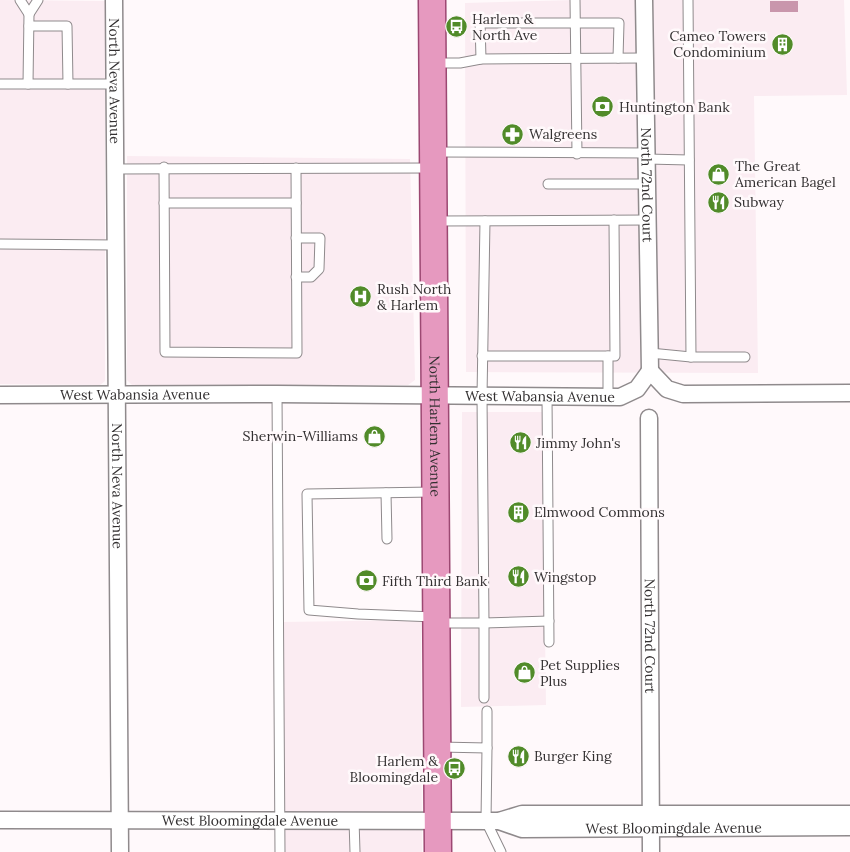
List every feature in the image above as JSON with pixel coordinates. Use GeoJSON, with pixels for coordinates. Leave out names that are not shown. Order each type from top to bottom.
{"type":"FeatureCollection","features":[{"type":"Feature","properties":{"kind":"main road","name":"North Harlem Avenue"},"geometry":{"type":"LineString","coordinates":[[432,0],[438,852]]}},
{"type":"Feature","properties":{"kind":"street","name":"North Neva Avenue"},"geometry":{"type":"LineString","coordinates":[[114,0],[120,852]]}},
{"type":"Feature","properties":{"kind":"street","name":"North 72nd Court"},"geometry":{"type":"LineString","coordinates":[[644,0],[650,371]]}},
{"type":"Feature","properties":{"kind":"street","name":"West Wabansia Avenue"},"geometry":{"type":"LineString","coordinates":[[0,394],[620,397],[638,388],[650,371]]}},
{"type":"Feature","properties":{"kind":"street"},"geometry":{"type":"LineString","coordinates":[[650,371],[667,389],[682,394],[850,393]]}},
{"type":"Feature","properties":{"kind":"street","name":"North 72nd Court"},"geometry":{"type":"LineString","coordinates":[[649,418],[651,852]]}},
{"type":"Feature","properties":{"kind":"street","name":"West Bloomingdale Avenue"},"geometry":{"type":"LineString","coordinates":[[0,820],[438,820],[493,821],[522,829],[850,814]]}},
{"type":"Feature","properties":{"kind":"street","name":"West Bloomingdale Avenue"},"geometry":{"type":"LineString","coordinates":[[651,822],[850,827]]}},
{"type":"Feature","properties":{"kind":"lane"},"geometry":{"type":"LineString","coordinates":[[20,0],[29,14],[28,84]]}},
{"type":"Feature","properties":{"kind":"lane"},"geometry":{"type":"LineString","coordinates":[[29,14],[38,0]]}},
{"type":"Feature","properties":{"kind":"lane"},"geometry":{"type":"LineString","coordinates":[[575,0],[577,154]]}},
{"type":"Feature","properties":{"kind":"lane"},"geometry":{"type":"LineString","coordinates":[[688,0],[691,357]]}},
{"type":"Feature","properties":{"kind":"lane"},"geometry":{"type":"LineString","coordinates":[[481,59],[480,24],[619,23],[618,58]]}},
{"type":"Feature","properties":{"kind":"lane"},"geometry":{"type":"LineString","coordinates":[[29,26],[67,26],[68,84]]}},
{"type":"Feature","properties":{"kind":"lane"},"geometry":{"type":"LineString","coordinates":[[433,63],[481,59],[645,58]]}},
{"type":"Feature","properties":{"kind":"lane"},"geometry":{"type":"LineString","coordinates":[[0,84],[114,84]]}},
{"type":"Feature","properties":{"kind":"lane"},"geometry":{"type":"LineString","coordinates":[[116,168],[296,168],[577,154],[647,156],[689,160]]}},
{"type":"Feature","properties":{"kind":"lane"},"geometry":{"type":"LineString","coordinates":[[164,168],[166,352],[297,353],[296,168]]}},
{"type":"Feature","properties":{"kind":"lane"},"geometry":{"type":"LineString","coordinates":[[548,184],[647,184]]}},
{"type":"Feature","properties":{"kind":"lane"},"geometry":{"type":"LineString","coordinates":[[164,203],[296,203]]}},
{"type":"Feature","properties":{"kind":"lane"},"geometry":{"type":"LineString","coordinates":[[482,356],[615,356],[614,220]]}},
{"type":"Feature","properties":{"kind":"lane"},"geometry":{"type":"LineString","coordinates":[[434,221],[648,220]]}},
{"type":"Feature","properties":{"kind":"lane"},"geometry":{"type":"LineString","coordinates":[[484,698],[482,356],[485,221]]}},
{"type":"Feature","properties":{"kind":"lane"},"geometry":{"type":"LineString","coordinates":[[296,238],[320,238],[319,269],[311,277],[296,277]]}},
{"type":"Feature","properties":{"kind":"lane"},"geometry":{"type":"LineString","coordinates":[[0,244],[116,245]]}},
{"type":"Feature","properties":{"kind":"lane"},"geometry":{"type":"LineString","coordinates":[[650,353],[691,357],[745,357]]}},
{"type":"Feature","properties":{"kind":"lane"},"geometry":{"type":"LineString","coordinates":[[608,356],[608,397]]}},
{"type":"Feature","properties":{"kind":"lane"},"geometry":{"type":"LineString","coordinates":[[277,394],[280,852]]}},
{"type":"Feature","properties":{"kind":"lane"},"geometry":{"type":"LineString","coordinates":[[547,397],[549,642]]}},
{"type":"Feature","properties":{"kind":"lane"},"geometry":{"type":"LineString","coordinates":[[436,492],[307,494],[310,610],[484,623],[549,621]]}},
{"type":"Feature","properties":{"kind":"lane"},"geometry":{"type":"LineString","coordinates":[[386,493],[387,539]]}},
{"type":"Feature","properties":{"kind":"lane"},"geometry":{"type":"LineString","coordinates":[[487,711],[487,748],[493,821],[501,852]]}},
{"type":"Feature","properties":{"kind":"lane"},"geometry":{"type":"LineString","coordinates":[[437,747],[487,748]]}},
{"type":"Feature","properties":{"kind":"lane"},"geometry":{"type":"LineString","coordinates":[[354,820],[355,852]]}},
{"type":"Feature","properties":{"kind":"shaded area"},"geometry":{"type":"Polygon","coordinates":[[[0,0],[105,1],[105,381],[100,385],[0,384],[0,0]]]}},
{"type":"Feature","properties":{"kind":"shaded area"},"geometry":{"type":"Polygon","coordinates":[[[576,0],[844,0],[847,95],[754,96],[758,373],[466,372],[465,3],[576,0]]]}},
{"type":"Feature","properties":{"kind":"shaded area"},"geometry":{"type":"Polygon","coordinates":[[[770,1],[798,1],[798,12],[770,12],[770,1]]]}},
{"type":"Feature","properties":{"kind":"shaded area"},"geometry":{"type":"Polygon","coordinates":[[[127,156],[410,159],[415,380],[408,385],[133,386],[127,380],[127,156]]]}},
{"type":"Feature","properties":{"kind":"shaded area","name":"Elmwood Commons"},"geometry":{"type":"Polygon","coordinates":[[[462,412],[542,412],[546,705],[461,707],[462,412]]]}},
{"type":"Feature","properties":{"kind":"shaded area"},"geometry":{"type":"Polygon","coordinates":[[[421,620],[422,852],[285,852],[282,622],[421,620]]]}},
{"type":"Feature","properties":{"kind":"place","name":"Harlem & North Ave"},"geometry":{"type":"Point","coordinates":[456,27]}},
{"type":"Feature","properties":{"kind":"place","name":"Cameo Towers Condominium"},"geometry":{"type":"Point","coordinates":[782,44]}},
{"type":"Feature","properties":{"kind":"place","name":"Huntington Bank"},"geometry":{"type":"Point","coordinates":[603,107]}},
{"type":"Feature","properties":{"kind":"place","name":"Walgreens"},"geometry":{"type":"Point","coordinates":[513,134]}},
{"type":"Feature","properties":{"kind":"place","name":"The Great American Bagel"},"geometry":{"type":"Point","coordinates":[719,174]}},
{"type":"Feature","properties":{"kind":"place","name":"Subway"},"geometry":{"type":"Point","coordinates":[718,202]}},
{"type":"Feature","properties":{"kind":"place","name":"Rush North & Harlem"},"geometry":{"type":"Point","coordinates":[361,297]}},
{"type":"Feature","properties":{"kind":"place","name":"Sherwin-Williams"},"geometry":{"type":"Point","coordinates":[374,436]}},
{"type":"Feature","properties":{"kind":"place","name":"Jimmy John's"},"geometry":{"type":"Point","coordinates":[520,443]}},
{"type":"Feature","properties":{"kind":"place","name":"Elmwood Commons"},"geometry":{"type":"Point","coordinates":[518,512]}},
{"type":"Feature","properties":{"kind":"place","name":"Wingstop"},"geometry":{"type":"Point","coordinates":[518,577]}},
{"type":"Feature","properties":{"kind":"place","name":"Fifth Third Bank"},"geometry":{"type":"Point","coordinates":[366,581]}},
{"type":"Feature","properties":{"kind":"place","name":"Pet Supplies Plus"},"geometry":{"type":"Point","coordinates":[524,673]}},
{"type":"Feature","properties":{"kind":"place","name":"Burger King"},"geometry":{"type":"Point","coordinates":[518,756]}},
{"type":"Feature","properties":{"kind":"place","name":"Harlem & Bloomingdale"},"geometry":{"type":"Point","coordinates":[454,769]}}]}
